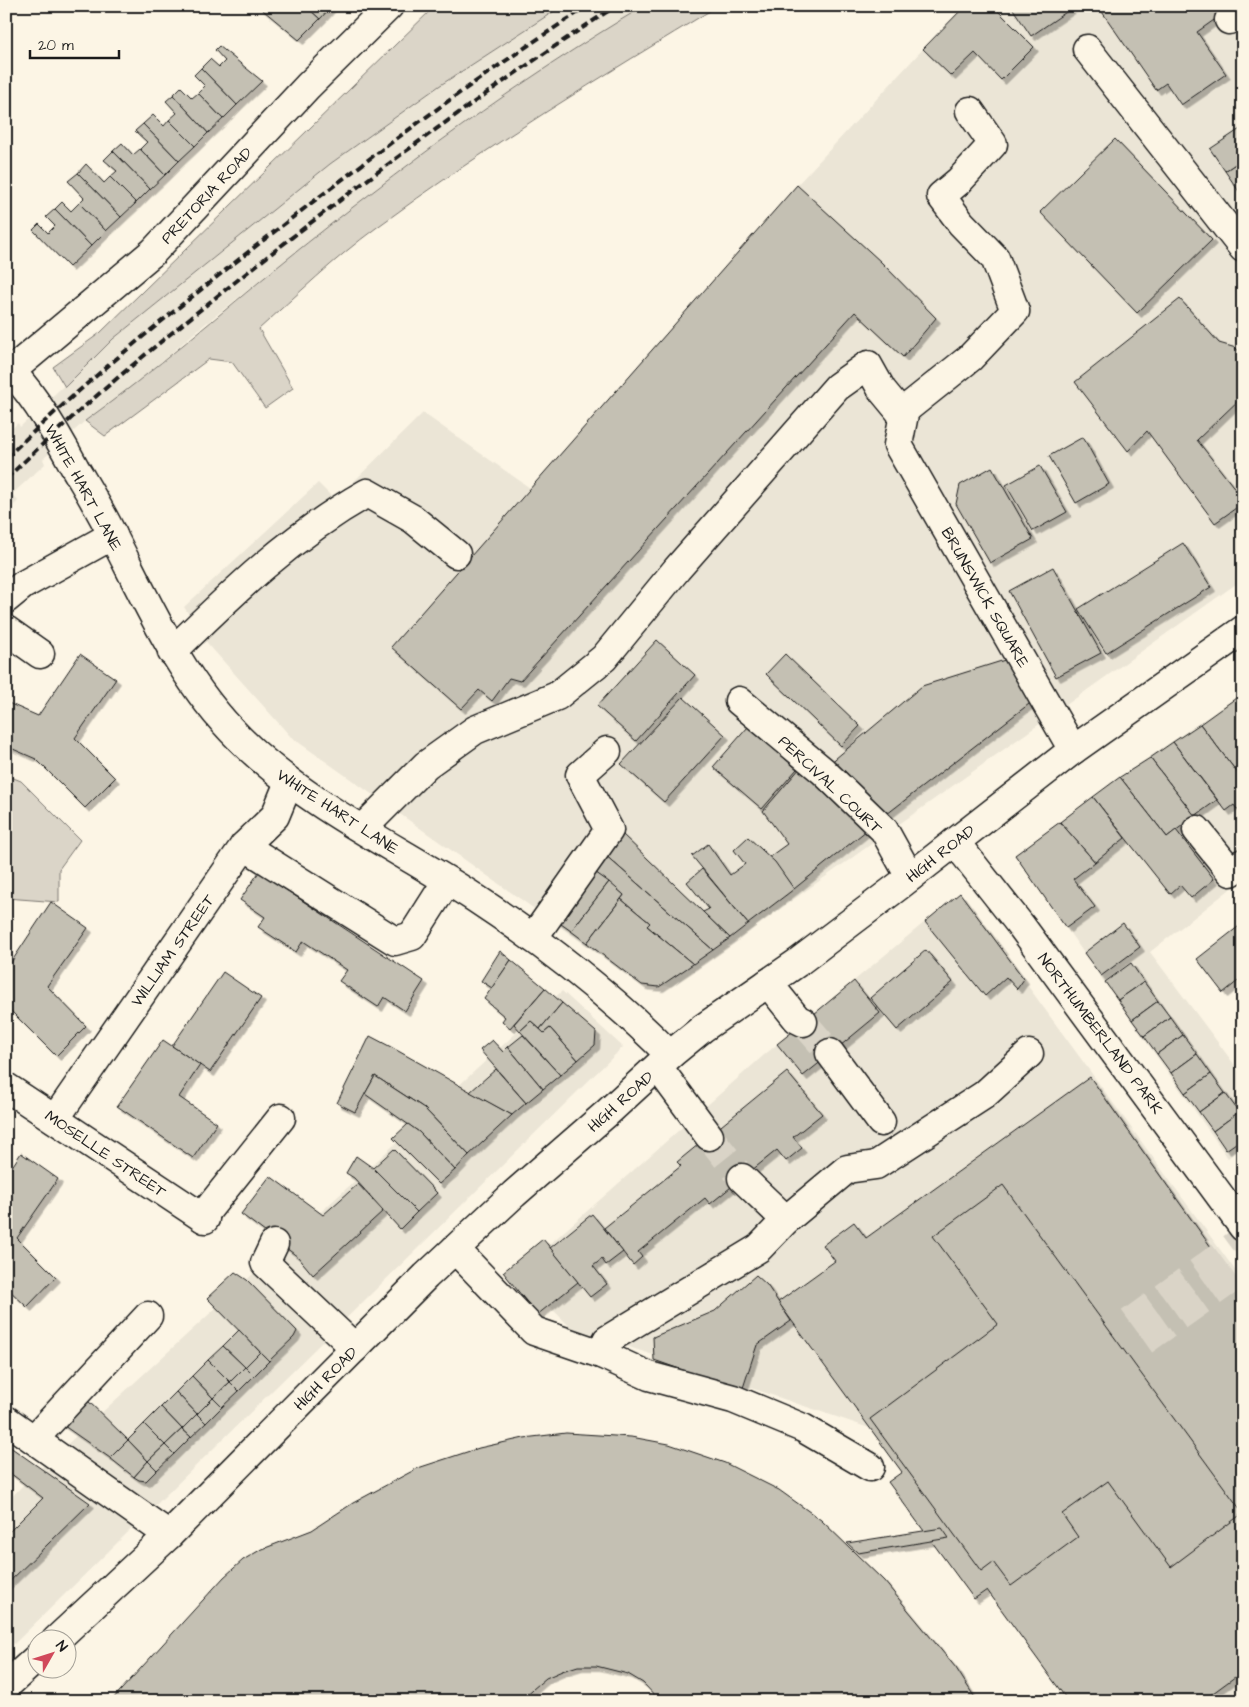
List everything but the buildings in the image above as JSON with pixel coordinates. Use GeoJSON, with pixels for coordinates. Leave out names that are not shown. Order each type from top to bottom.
{"type":"FeatureCollection","features":[{"type":"Feature","properties":{"kind":"street","name":"PRETORIA ROAD"},"geometry":{"type":"LineString","coordinates":[[9,369],[153,252],[308,86],[389,6]]}},
{"type":"Feature","properties":{"kind":"street"},"geometry":{"type":"LineString","coordinates":[[1087,49],[1243,248]]}},
{"type":"Feature","properties":{"kind":"street"},"geometry":{"type":"LineString","coordinates":[[362,828],[426,765],[468,735],[558,696],[604,658],[677,570],[837,387],[868,365],[882,390],[901,413],[970,358],[1015,311],[995,258],[961,223],[941,196],[959,181],[993,144],[970,111]]}},
{"type":"Feature","properties":{"kind":"street","name":"WHITE HART LANE"},"geometry":{"type":"LineString","coordinates":[[9,369],[63,446],[113,535],[172,652],[217,714],[241,740],[289,782],[475,898],[533,938],[611,998],[664,1061],[710,1136]]}},
{"type":"Feature","properties":{"kind":"street","name":"BRUNSWICK SQUARE"},"geometry":{"type":"LineString","coordinates":[[905,409],[898,444],[1073,750]]}},
{"type":"Feature","properties":{"kind":"street"},"geometry":{"type":"LineString","coordinates":[[172,652],[250,576],[326,516],[367,493],[413,519],[456,554]]}},
{"type":"Feature","properties":{"kind":"street"},"geometry":{"type":"LineString","coordinates":[[6,600],[23,585],[113,535]]}},
{"type":"Feature","properties":{"kind":"street"},"geometry":{"type":"LineString","coordinates":[[6,630],[40,654]]}},
{"type":"Feature","properties":{"kind":"street","name":"HIGH ROAD"},"geometry":{"type":"LineString","coordinates":[[67,1630],[169,1535],[455,1249],[514,1194],[702,1028],[768,983],[910,877],[1073,750],[1243,630]]}},
{"type":"Feature","properties":{"kind":"street","name":"PERCIVAL COURT"},"geometry":{"type":"LineString","coordinates":[[739,701],[823,771],[884,830],[910,877]]}},
{"type":"Feature","properties":{"kind":"street"},"geometry":{"type":"LineString","coordinates":[[533,938],[608,830],[580,775],[607,751]]}},
{"type":"Feature","properties":{"kind":"street","name":"WILLIAM STREET"},"geometry":{"type":"LineString","coordinates":[[55,1119],[244,846],[275,816],[289,782]]}},
{"type":"Feature","properties":{"kind":"street"},"geometry":{"type":"LineString","coordinates":[[1197,830],[1231,872],[1243,863]]}},
{"type":"Feature","properties":{"kind":"street","name":"NORTHUMBERLAND PARK"},"geometry":{"type":"LineString","coordinates":[[955,842],[1022,927],[1243,1227]]}},
{"type":"Feature","properties":{"kind":"street"},"geometry":{"type":"LineString","coordinates":[[244,846],[395,941],[412,936],[447,881]]}},
{"type":"Feature","properties":{"kind":"street"},"geometry":{"type":"LineString","coordinates":[[768,983],[797,1019],[803,1022]]}},
{"type":"Feature","properties":{"kind":"street"},"geometry":{"type":"LineString","coordinates":[[830,1054],[881,1122]]}},
{"type":"Feature","properties":{"kind":"street"},"geometry":{"type":"LineString","coordinates":[[601,1354],[607,1340],[759,1248],[786,1220],[847,1169],[876,1165],[984,1096],[1029,1054]]}},
{"type":"Feature","properties":{"kind":"street","name":"MOSELLE STREET"},"geometry":{"type":"LineString","coordinates":[[6,1087],[204,1218],[281,1118]]}},
{"type":"Feature","properties":{"kind":"street"},"geometry":{"type":"LineString","coordinates":[[742,1178],[786,1220]]}},
{"type":"Feature","properties":{"kind":"street"},"geometry":{"type":"LineString","coordinates":[[455,1249],[534,1331],[601,1354],[649,1376],[733,1398],[795,1424],[870,1467]]}},
{"type":"Feature","properties":{"kind":"street"},"geometry":{"type":"LineString","coordinates":[[269,1253],[355,1348]]}},
{"type":"Feature","properties":{"kind":"street"},"geometry":{"type":"LineString","coordinates":[[34,1439],[148,1316]]}},
{"type":"Feature","properties":{"kind":"street"},"geometry":{"type":"LineString","coordinates":[[6,1420],[169,1535]]}},
{"type":"Feature","properties":{"kind":"street"},"geometry":{"type":"LineString","coordinates":[[6,1686],[28,1666]]}},
{"type":"Feature","properties":{"kind":"shaded area"},"geometry":{"type":"Polygon","coordinates":[[[435,6],[562,6],[439,86],[330,164],[113,339],[65,387],[53,367],[100,333],[435,6]]]}},
{"type":"Feature","properties":{"kind":"shaded area"},"geometry":{"type":"Polygon","coordinates":[[[562,6],[644,6],[519,86],[448,136],[200,328],[129,390],[85,421],[43,459],[45,464],[12,494],[18,501],[6,513],[6,434],[18,423],[20,427],[113,339],[330,164],[439,86],[562,6]]]}},
{"type":"Feature","properties":{"kind":"shaded area"},"geometry":{"type":"Polygon","coordinates":[[[644,6],[718,6],[588,86],[460,169],[376,228],[316,277],[259,329],[293,388],[265,408],[232,362],[209,359],[105,436],[85,421],[162,362],[261,280],[416,159],[505,95],[644,6]]]}},
{"type":"Feature","properties":{"kind":"shaded area"},"geometry":{"type":"Polygon","coordinates":[[[965,6],[1243,6],[1243,579],[672,986],[642,985],[291,737],[208,644],[184,607],[318,483],[335,500],[423,413],[530,488],[797,185],[965,6]]]}},
{"type":"Feature","properties":{"kind":"shaded area"},"geometry":{"type":"Polygon","coordinates":[[[1243,693],[1243,879],[1150,952],[1243,1076],[1243,1146],[1228,1158],[1015,855],[1120,777],[1243,693]]]}},
{"type":"Feature","properties":{"kind":"shaded area"},"geometry":{"type":"Polygon","coordinates":[[[6,775],[21,781],[80,840],[59,869],[59,902],[6,898],[6,775]]]}},
{"type":"Feature","properties":{"kind":"shaded area"},"geometry":{"type":"Polygon","coordinates":[[[960,893],[1243,1281],[1243,1701],[1078,1701],[887,1434],[570,1327],[517,1273],[763,1056],[960,893]]]}},
{"type":"Feature","properties":{"kind":"shaded area"},"geometry":{"type":"Polygon","coordinates":[[[562,991],[623,1047],[14,1644],[6,1637],[6,1503],[25,1483],[562,991]]]}},
{"type":"Feature","properties":{"kind":"tunnel"},"geometry":{"type":"LineString","coordinates":[[803,1022],[830,1053]]}},
{"type":"Feature","properties":{"kind":"tunnel"},"geometry":{"type":"LineString","coordinates":[[709,1136],[742,1178]]}},
{"type":"Feature","properties":{"kind":"tunnel"},"geometry":{"type":"LineString","coordinates":[[1130,1322],[1243,1239]]}},
{"type":"Feature","properties":{"kind":"tunnel"},"geometry":{"type":"LineString","coordinates":[[1144,1341],[1243,1271]]}},
{"type":"Feature","properties":{"kind":"railway"},"geometry":{"type":"LineString","coordinates":[[6,458],[121,354],[284,224],[455,96],[588,6]]}},
{"type":"Feature","properties":{"kind":"railway"},"geometry":{"type":"LineString","coordinates":[[6,479],[68,421],[132,366],[306,226],[481,97],[616,6]]}}]}
